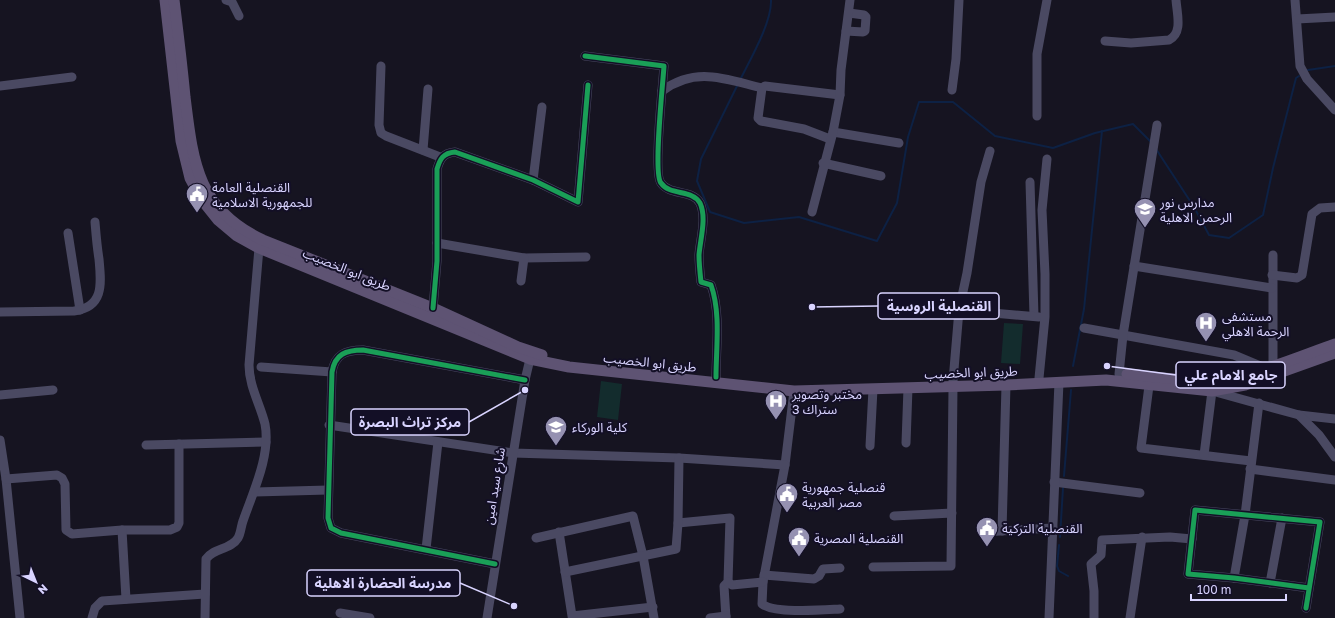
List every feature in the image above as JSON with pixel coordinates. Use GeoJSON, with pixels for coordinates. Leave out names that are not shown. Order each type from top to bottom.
{"type":"FeatureCollection","features":[{"type":"Feature","properties":{"kind":"main road","name":"طريق ابو الخصيب"},"geometry":{"type":"LineString","coordinates":[[165,0],[181,141],[190,178],[202,200],[218,220],[237,236],[259,248],[387,295],[433,308],[518,347],[539,354],[560,359],[674,376],[794,391],[908,388],[1039,378],[1120,374],[1212,391],[1246,385],[1335,353]]}},
{"type":"Feature","properties":{"kind":"main road","name":"طريق ابو الخصيب"},"geometry":{"type":"LineString","coordinates":[[174,0],[192,153],[201,181],[217,206],[233,222],[252,235],[530,359],[569,367],[803,386],[953,384],[1006,385],[1113,380],[1208,380],[1231,377],[1335,344]]}},
{"type":"Feature","properties":{"kind":"street"},"geometry":{"type":"LineString","coordinates":[[226,0],[232,2],[239,16]]}},
{"type":"Feature","properties":{"kind":"street"},"geometry":{"type":"LineString","coordinates":[[812,212],[823,163],[832,135],[840,95],[841,70],[850,0]]}},
{"type":"Feature","properties":{"kind":"street"},"geometry":{"type":"LineString","coordinates":[[952,90],[956,59],[959,0]]}},
{"type":"Feature","properties":{"kind":"street"},"geometry":{"type":"LineString","coordinates":[[1037,116],[1037,54],[1047,0]]}},
{"type":"Feature","properties":{"kind":"street"},"geometry":{"type":"LineString","coordinates":[[1105,41],[1131,43],[1169,40],[1173,38],[1178,30],[1176,0]]}},
{"type":"Feature","properties":{"kind":"street"},"geometry":{"type":"LineString","coordinates":[[1295,0],[1298,48],[1302,72],[1335,110]]}},
{"type":"Feature","properties":{"kind":"street"},"geometry":{"type":"LineString","coordinates":[[846,31],[865,31],[866,17],[864,15],[849,13]]}},
{"type":"Feature","properties":{"kind":"street"},"geometry":{"type":"LineString","coordinates":[[1297,19],[1335,17]]}},
{"type":"Feature","properties":{"kind":"street"},"geometry":{"type":"LineString","coordinates":[[585,56],[664,66],[657,173],[662,185],[671,191],[693,197],[700,204],[702,223],[699,269],[701,282],[711,285],[714,293],[716,312],[716,378]]}},
{"type":"Feature","properties":{"kind":"street"},"geometry":{"type":"LineString","coordinates":[[381,66],[380,130],[386,136],[440,158]]}},
{"type":"Feature","properties":{"kind":"street"},"geometry":{"type":"LineString","coordinates":[[662,91],[675,81],[696,76],[709,76],[762,88],[765,86],[840,95]]}},
{"type":"Feature","properties":{"kind":"street"},"geometry":{"type":"LineString","coordinates":[[0,86],[72,77]]}},
{"type":"Feature","properties":{"kind":"street"},"geometry":{"type":"LineString","coordinates":[[433,308],[437,242],[437,169],[440,158],[448,152],[454,152],[533,180],[578,202],[588,85]]}},
{"type":"Feature","properties":{"kind":"street"},"geometry":{"type":"LineString","coordinates":[[762,88],[758,118],[760,121],[832,135],[899,143]]}},
{"type":"Feature","properties":{"kind":"street"},"geometry":{"type":"LineString","coordinates":[[423,150],[428,89]]}},
{"type":"Feature","properties":{"kind":"street"},"geometry":{"type":"LineString","coordinates":[[533,180],[542,107]]}},
{"type":"Feature","properties":{"kind":"street"},"geometry":{"type":"LineString","coordinates":[[1120,374],[1123,335],[1157,125]]}},
{"type":"Feature","properties":{"kind":"street"},"geometry":{"type":"LineString","coordinates":[[872,566],[951,566],[953,384],[959,310],[967,273],[981,182],[990,151]]}},
{"type":"Feature","properties":{"kind":"street"},"geometry":{"type":"LineString","coordinates":[[1039,378],[1045,317],[1045,274],[1042,210],[1047,159]]}},
{"type":"Feature","properties":{"kind":"street"},"geometry":{"type":"LineString","coordinates":[[823,163],[881,176]]}},
{"type":"Feature","properties":{"kind":"street"},"geometry":{"type":"LineString","coordinates":[[1030,182],[1034,316]]}},
{"type":"Feature","properties":{"kind":"street"},"geometry":{"type":"LineString","coordinates":[[1272,275],[1297,278],[1301,276],[1304,271],[1312,214],[1317,208],[1335,208]]}},
{"type":"Feature","properties":{"kind":"street"},"geometry":{"type":"LineString","coordinates":[[0,312],[80,310],[94,302],[100,288],[95,222]]}},
{"type":"Feature","properties":{"kind":"street"},"geometry":{"type":"LineString","coordinates":[[68,232],[80,310]]}},
{"type":"Feature","properties":{"kind":"street"},"geometry":{"type":"LineString","coordinates":[[437,242],[524,258],[586,257]]}},
{"type":"Feature","properties":{"kind":"street"},"geometry":{"type":"LineString","coordinates":[[205,618],[204,594],[206,559],[210,554],[235,542],[238,539],[242,523],[255,492],[266,442],[264,422],[251,382],[248,365],[259,248]]}},
{"type":"Feature","properties":{"kind":"street"},"geometry":{"type":"LineString","coordinates":[[1084,328],[1234,355],[1269,366],[1273,255]]}},
{"type":"Feature","properties":{"kind":"street"},"geometry":{"type":"LineString","coordinates":[[521,281],[524,258]]}},
{"type":"Feature","properties":{"kind":"street"},"geometry":{"type":"LineString","coordinates":[[1134,266],[1272,288]]}},
{"type":"Feature","properties":{"kind":"street"},"geometry":{"type":"LineString","coordinates":[[959,310],[1045,317]]}},
{"type":"Feature","properties":{"kind":"street"},"geometry":{"type":"LineString","coordinates":[[495,564],[335,532],[331,528],[328,518],[328,490],[329,425],[332,372],[335,361],[343,353],[363,350],[524,380]]}},
{"type":"Feature","properties":{"kind":"street","name":"شارع سيد امين"},"geometry":{"type":"LineString","coordinates":[[487,618],[524,380],[530,359]]}},
{"type":"Feature","properties":{"kind":"street"},"geometry":{"type":"LineString","coordinates":[[261,367],[332,372]]}},
{"type":"Feature","properties":{"kind":"street"},"geometry":{"type":"LineString","coordinates":[[1149,380],[1141,448],[1204,455],[1335,480]]}},
{"type":"Feature","properties":{"kind":"street"},"geometry":{"type":"LineString","coordinates":[[1049,618],[1054,482],[1060,382]]}},
{"type":"Feature","properties":{"kind":"street"},"geometry":{"type":"LineString","coordinates":[[1002,531],[1006,385]]}},
{"type":"Feature","properties":{"kind":"street"},"geometry":{"type":"LineString","coordinates":[[906,443],[908,388]]}},
{"type":"Feature","properties":{"kind":"street"},"geometry":{"type":"LineString","coordinates":[[870,446],[873,389]]}},
{"type":"Feature","properties":{"kind":"street"},"geometry":{"type":"LineString","coordinates":[[0,395],[53,390]]}},
{"type":"Feature","properties":{"kind":"street"},"geometry":{"type":"LineString","coordinates":[[794,391],[785,465],[764,578],[762,604],[766,607],[799,611],[840,609]]}},
{"type":"Feature","properties":{"kind":"street"},"geometry":{"type":"LineString","coordinates":[[1204,455],[1212,391],[1299,415],[1335,419]]}},
{"type":"Feature","properties":{"kind":"street"},"geometry":{"type":"LineString","coordinates":[[1234,578],[1245,515],[1259,403]]}},
{"type":"Feature","properties":{"kind":"street"},"geometry":{"type":"LineString","coordinates":[[1299,415],[1319,435],[1335,457]]}},
{"type":"Feature","properties":{"kind":"street"},"geometry":{"type":"LineString","coordinates":[[329,425],[513,454],[679,458],[785,465]]}},
{"type":"Feature","properties":{"kind":"street"},"geometry":{"type":"LineString","coordinates":[[0,440],[6,479],[20,618]]}},
{"type":"Feature","properties":{"kind":"street"},"geometry":{"type":"LineString","coordinates":[[146,445],[266,442]]}},
{"type":"Feature","properties":{"kind":"street"},"geometry":{"type":"LineString","coordinates":[[426,550],[438,442]]}},
{"type":"Feature","properties":{"kind":"street"},"geometry":{"type":"LineString","coordinates":[[6,479],[57,475],[62,478],[65,484],[66,530],[72,534],[122,530],[170,530],[177,527],[179,523],[179,444]]}},
{"type":"Feature","properties":{"kind":"street"},"geometry":{"type":"LineString","coordinates":[[565,572],[676,549],[679,458]]}},
{"type":"Feature","properties":{"kind":"street"},"geometry":{"type":"LineString","coordinates":[[1054,482],[1140,493]]}},
{"type":"Feature","properties":{"kind":"street"},"geometry":{"type":"LineString","coordinates":[[255,492],[328,490]]}},
{"type":"Feature","properties":{"kind":"street"},"geometry":{"type":"LineString","coordinates":[[1306,608],[1320,522],[1195,510],[1188,574],[1234,578],[1309,588]]}},
{"type":"Feature","properties":{"kind":"street"},"geometry":{"type":"LineString","coordinates":[[894,516],[952,513]]}},
{"type":"Feature","properties":{"kind":"street"},"geometry":{"type":"LineString","coordinates":[[536,538],[633,516],[643,556],[654,618]]}},
{"type":"Feature","properties":{"kind":"street"},"geometry":{"type":"LineString","coordinates":[[678,523],[730,518],[728,582],[724,586],[726,617],[710,618]]}},
{"type":"Feature","properties":{"kind":"street"},"geometry":{"type":"LineString","coordinates":[[1270,583],[1282,518]]}},
{"type":"Feature","properties":{"kind":"street"},"geometry":{"type":"LineString","coordinates":[[984,532],[1052,528]]}},
{"type":"Feature","properties":{"kind":"street"},"geometry":{"type":"LineString","coordinates":[[122,530],[126,599]]}},
{"type":"Feature","properties":{"kind":"street"},"geometry":{"type":"LineString","coordinates":[[559,532],[572,616],[653,607]]}},
{"type":"Feature","properties":{"kind":"street"},"geometry":{"type":"LineString","coordinates":[[1094,618],[1094,591],[1091,564],[1101,555],[1101,542],[1106,539],[1142,537],[1192,539]]}},
{"type":"Feature","properties":{"kind":"street"},"geometry":{"type":"LineString","coordinates":[[1130,618],[1142,537]]}},
{"type":"Feature","properties":{"kind":"street"},"geometry":{"type":"LineString","coordinates":[[728,582],[732,585],[764,578],[814,579],[819,576],[823,569],[840,568]]}},
{"type":"Feature","properties":{"kind":"street"},"geometry":{"type":"LineString","coordinates":[[92,618],[98,603],[102,601],[204,594]]}},
{"type":"Feature","properties":{"kind":"street"},"geometry":{"type":"LineString","coordinates":[[775,608],[776,618]]}},
{"type":"Feature","properties":{"kind":"street"},"geometry":{"type":"LineString","coordinates":[[340,613],[370,618]]}},
{"type":"Feature","properties":{"kind":"green space"},"geometry":{"type":"Polygon","coordinates":[[[1004,323],[1023,324],[1020,364],[1001,363],[1004,323]]]}},
{"type":"Feature","properties":{"kind":"green space"},"geometry":{"type":"Polygon","coordinates":[[[601,381],[622,384],[618,420],[597,417],[601,381]]]}},
{"type":"Feature","properties":{"kind":"waterway"},"geometry":{"type":"LineString","coordinates":[[740,80],[764,30],[768,19],[771,0]]}},
{"type":"Feature","properties":{"kind":"waterway"},"geometry":{"type":"LineString","coordinates":[[1308,70],[1335,66]]}},
{"type":"Feature","properties":{"kind":"waterway"},"geometry":{"type":"LineString","coordinates":[[1156,149],[1194,207],[1209,235],[1229,238],[1263,215],[1273,168],[1296,78],[1299,76]]}},
{"type":"Feature","properties":{"kind":"waterway"},"geometry":{"type":"LineString","coordinates":[[738,84],[701,159],[697,181],[710,212],[744,223],[799,217],[877,241],[897,203],[908,137],[919,102],[953,102],[995,136],[1053,148],[1095,133],[1133,124],[1151,142]]}},
{"type":"Feature","properties":{"kind":"waterway"},"geometry":{"type":"LineString","coordinates":[[1073,366],[1084,309],[1102,131]]}},
{"type":"Feature","properties":{"kind":"waterway"},"geometry":{"type":"LineString","coordinates":[[1064,476],[1071,390]]}},
{"type":"Feature","properties":{"kind":"waterway"},"geometry":{"type":"LineString","coordinates":[[1060,537],[1063,488]]}},
{"type":"Feature","properties":{"kind":"waterway"},"geometry":{"type":"LineString","coordinates":[[1059,545],[1057,566],[1059,571],[1068,576]]}},
{"type":"Feature","properties":{"kind":"cycle path"},"geometry":{"type":"LineString","coordinates":[[585,56],[664,66],[658,147],[659,176],[661,183],[665,187],[670,190],[692,196],[700,203],[702,209],[703,222],[699,255],[701,282],[711,285],[716,307],[716,377]]}},
{"type":"Feature","properties":{"kind":"cycle path"},"geometry":{"type":"LineString","coordinates":[[433,308],[437,261],[437,169],[441,159],[445,155],[455,152],[533,180],[578,202],[588,85]]}},
{"type":"Feature","properties":{"kind":"cycle path"},"geometry":{"type":"LineString","coordinates":[[495,564],[341,533],[331,528],[328,518],[332,372],[333,366],[342,354],[351,351],[363,350],[525,380]]}},
{"type":"Feature","properties":{"kind":"cycle path"},"geometry":{"type":"LineString","coordinates":[[1306,608],[1320,522],[1195,510],[1188,574],[1234,578],[1309,588]]}},
{"type":"Feature","properties":{"kind":"place","name":"القنصلية العامة للجمهورية الاسلامية"},"geometry":{"type":"Point","coordinates":[197,214]}},
{"type":"Feature","properties":{"kind":"place","name":"مدارس نور الرحمن الاهلية"},"geometry":{"type":"Point","coordinates":[1145,228]}},
{"type":"Feature","properties":{"kind":"place","name":"القنصلية الروسية"},"geometry":{"type":"Point","coordinates":[812,307]}},
{"type":"Feature","properties":{"kind":"place","name":"مستشفى الرحمة الاهلي"},"geometry":{"type":"Point","coordinates":[1206,342]}},
{"type":"Feature","properties":{"kind":"place","name":"جامع الامام علي"},"geometry":{"type":"Point","coordinates":[1107,366]}},
{"type":"Feature","properties":{"kind":"place","name":"مركز تراث البصرة"},"geometry":{"type":"Point","coordinates":[525,390]}},
{"type":"Feature","properties":{"kind":"place","name":"مختبر وتصوير ستراك 3"},"geometry":{"type":"Point","coordinates":[776,420]}},
{"type":"Feature","properties":{"kind":"place","name":"كلية الوركاء"},"geometry":{"type":"Point","coordinates":[556,446]}},
{"type":"Feature","properties":{"kind":"place","name":"قنصلية جمهورية مصر العربية"},"geometry":{"type":"Point","coordinates":[787,514]}},
{"type":"Feature","properties":{"kind":"place","name":"القنصلية التركية"},"geometry":{"type":"Point","coordinates":[987,548]}},
{"type":"Feature","properties":{"kind":"place","name":"القنصلية المصرية"},"geometry":{"type":"Point","coordinates":[799,558]}},
{"type":"Feature","properties":{"kind":"place","name":"مدرسة الحضارة الاهلية"},"geometry":{"type":"Point","coordinates":[514,606]}}]}
